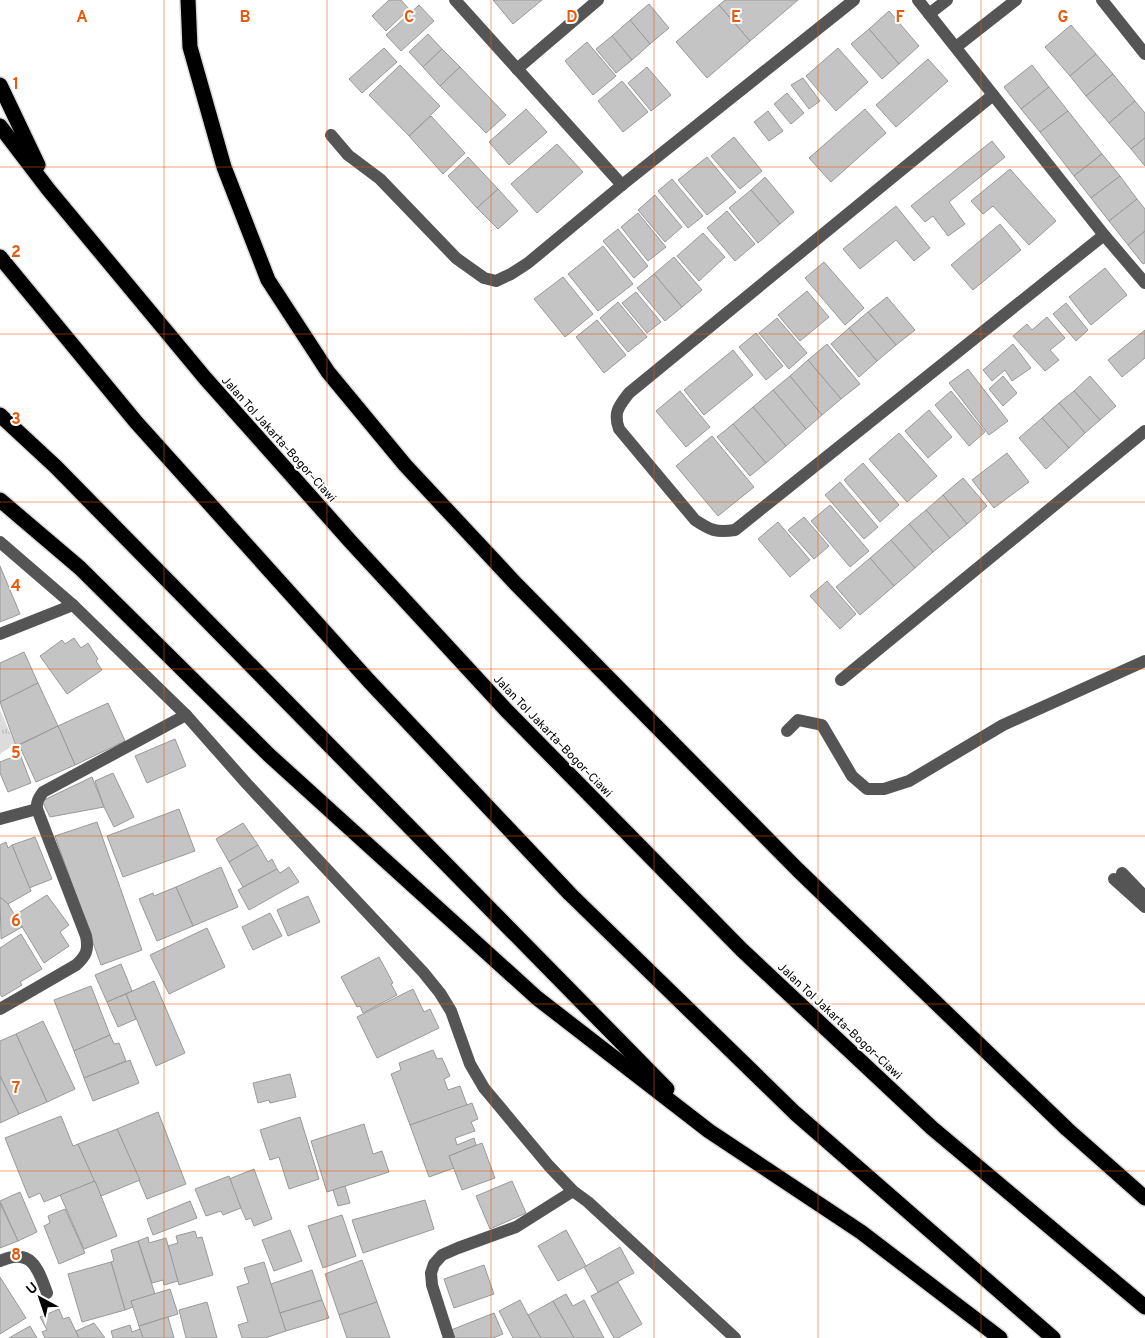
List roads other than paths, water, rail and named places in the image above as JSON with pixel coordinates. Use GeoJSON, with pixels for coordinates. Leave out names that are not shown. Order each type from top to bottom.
{"type":"FeatureCollection","features":[{"type":"Feature","properties":{"kind":"highway"},"geometry":{"type":"LineString","coordinates":[[188,0],[190,47],[224,167],[268,280],[328,372],[405,465],[516,584],[798,870],[1067,1129],[1145,1198]]}},
{"type":"Feature","properties":{"kind":"highway"},"geometry":{"type":"LineString","coordinates":[[0,85],[48,189]]}},
{"type":"Feature","properties":{"kind":"highway","name":"Jalan Tol Jakarta–Bogor–Ciawi"},"geometry":{"type":"LineString","coordinates":[[0,126],[48,189],[205,378],[350,541],[506,710],[742,950],[932,1128],[1145,1307]]}},
{"type":"Feature","properties":{"kind":"highway"},"geometry":{"type":"LineString","coordinates":[[0,257],[136,422],[369,681],[570,894],[796,1113],[1054,1338]]}},
{"type":"Feature","properties":{"kind":"highway"},"geometry":{"type":"LineString","coordinates":[[0,415],[56,467],[708,1131]]}},
{"type":"Feature","properties":{"kind":"highway"},"geometry":{"type":"LineString","coordinates":[[0,500],[80,568],[269,755],[537,998],[708,1131],[861,1232],[1000,1338]]}},
{"type":"Feature","properties":{"kind":"street"},"geometry":{"type":"LineString","coordinates":[[455,0],[622,185]]}},
{"type":"Feature","properties":{"kind":"street"},"geometry":{"type":"LineString","coordinates":[[517,69],[598,0]]}},
{"type":"Feature","properties":{"kind":"street"},"geometry":{"type":"LineString","coordinates":[[331,135],[348,155],[380,179],[456,258],[484,278],[496,281],[528,263],[622,185],[854,0]]}},
{"type":"Feature","properties":{"kind":"street"},"geometry":{"type":"LineString","coordinates":[[918,0],[1145,283]]}},
{"type":"Feature","properties":{"kind":"street"},"geometry":{"type":"LineString","coordinates":[[930,14],[947,0]]}},
{"type":"Feature","properties":{"kind":"street"},"geometry":{"type":"LineString","coordinates":[[956,47],[1016,0]]}},
{"type":"Feature","properties":{"kind":"street"},"geometry":{"type":"LineString","coordinates":[[1102,0],[1145,54]]}},
{"type":"Feature","properties":{"kind":"street"},"geometry":{"type":"LineString","coordinates":[[993,95],[629,393],[619,405],[615,418],[619,429],[695,520],[707,528],[721,532],[735,530],[1104,234]]}},
{"type":"Feature","properties":{"kind":"street"},"geometry":{"type":"LineString","coordinates":[[841,680],[1145,431]]}},
{"type":"Feature","properties":{"kind":"street"},"geometry":{"type":"LineString","coordinates":[[0,542],[73,605],[186,715],[440,994],[454,1020],[475,1075],[525,1138],[573,1191],[588,1202],[735,1338]]}},
{"type":"Feature","properties":{"kind":"street"},"geometry":{"type":"LineString","coordinates":[[0,634],[73,605]]}},
{"type":"Feature","properties":{"kind":"street"},"geometry":{"type":"LineString","coordinates":[[787,731],[798,720],[822,725],[852,776],[867,789],[884,789],[909,781],[1003,725],[1145,661]]}},
{"type":"Feature","properties":{"kind":"street"},"geometry":{"type":"LineString","coordinates":[[0,1009],[76,965],[84,958],[87,951],[86,936],[36,803],[43,792],[186,715]]}},
{"type":"Feature","properties":{"kind":"street"},"geometry":{"type":"LineString","coordinates":[[0,819],[37,809]]}},
{"type":"Feature","properties":{"kind":"street"},"geometry":{"type":"LineString","coordinates":[[1145,897],[1118,876],[1145,907]]}},
{"type":"Feature","properties":{"kind":"street"},"geometry":{"type":"LineString","coordinates":[[449,1338],[432,1285],[431,1273],[434,1264],[442,1256],[458,1248],[516,1227],[573,1191]]}},
{"type":"Feature","properties":{"kind":"street"},"geometry":{"type":"LineString","coordinates":[[0,1261],[17,1256],[26,1257],[39,1270],[47,1293]]}}]}
